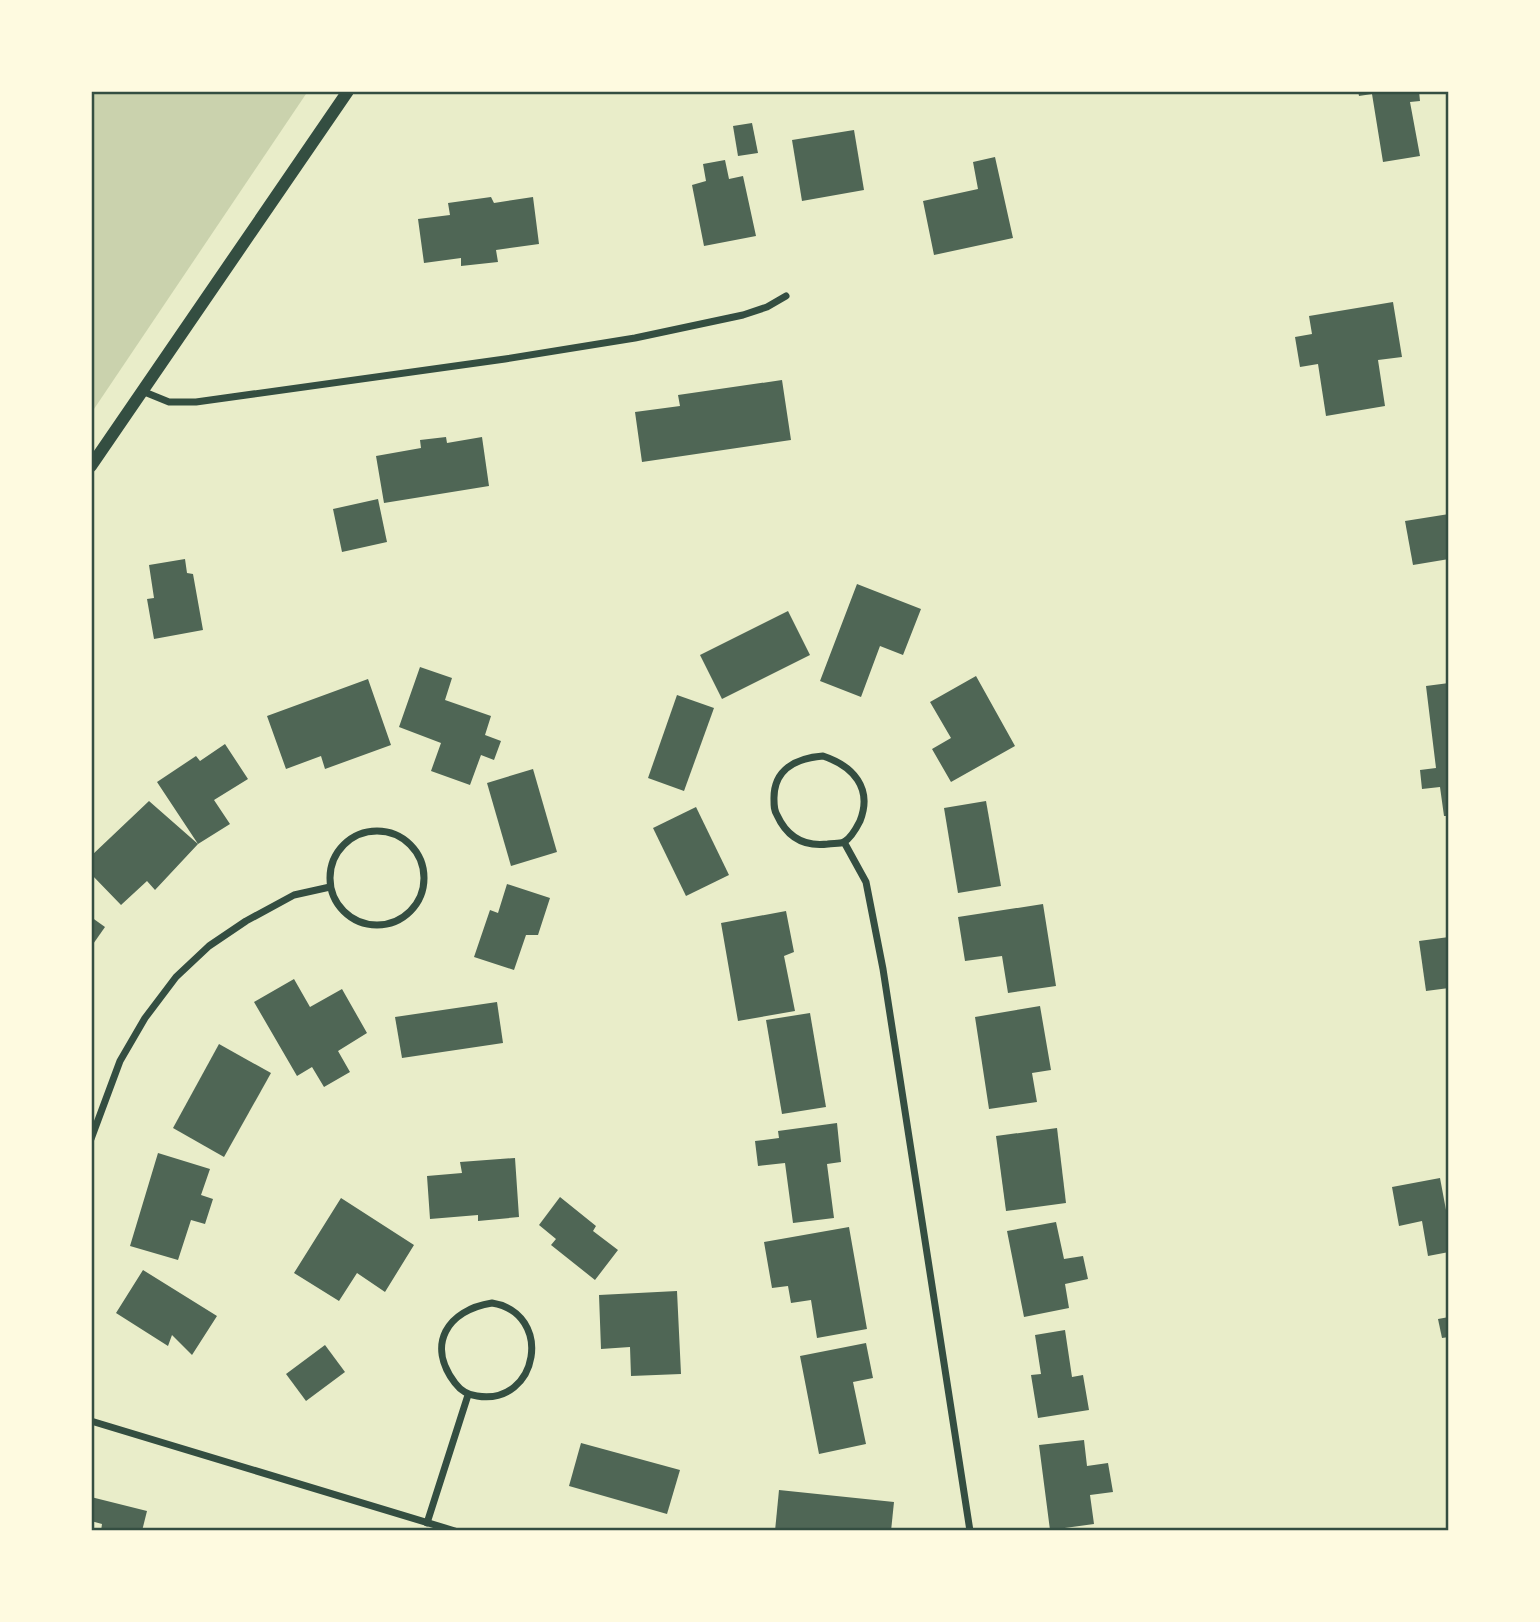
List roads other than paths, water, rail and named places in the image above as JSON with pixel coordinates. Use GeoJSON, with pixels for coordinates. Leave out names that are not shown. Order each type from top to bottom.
{"type":"FeatureCollection","features":[{"type":"Feature","properties":{"kind":"street"},"geometry":{"type":"LineString","coordinates":[[91,466],[348,91]]}},
{"type":"Feature","properties":{"kind":"street"},"geometry":{"type":"LineString","coordinates":[[141,391],[169,402],[196,402],[505,359],[635,338],[743,315],[767,307],[786,296]]}},
{"type":"Feature","properties":{"kind":"street"},"geometry":{"type":"LineString","coordinates":[[823,756],[841,762],[855,775],[863,792],[864,811],[857,828],[844,842],[816,846],[797,840],[783,828],[774,811],[774,792],[780,775],[788,766],[804,758],[823,756]]}},
{"type":"Feature","properties":{"kind":"street"},"geometry":{"type":"LineString","coordinates":[[379,830],[397,834],[412,845],[422,862],[422,894],[412,910],[397,921],[379,926],[360,922],[344,912],[330,887],[334,859],[344,843],[360,833],[379,830]]}},
{"type":"Feature","properties":{"kind":"street"},"geometry":{"type":"LineString","coordinates":[[844,842],[866,882],[883,969],[970,1531]]}},
{"type":"Feature","properties":{"kind":"street"},"geometry":{"type":"LineString","coordinates":[[91,1139],[120,1061],[145,1018],[176,977],[209,946],[246,921],[294,895],[330,887]]}},
{"type":"Feature","properties":{"kind":"street"},"geometry":{"type":"LineString","coordinates":[[492,1303],[502,1305],[516,1314],[527,1327],[533,1346],[530,1365],[521,1381],[506,1393],[488,1398],[468,1395],[458,1388],[445,1369],[441,1350],[446,1332],[457,1316],[472,1306],[492,1303]]}},
{"type":"Feature","properties":{"kind":"street"},"geometry":{"type":"LineString","coordinates":[[427,1523],[468,1395]]}},
{"type":"Feature","properties":{"kind":"street"},"geometry":{"type":"LineString","coordinates":[[91,1422],[454,1531]]}}]}
